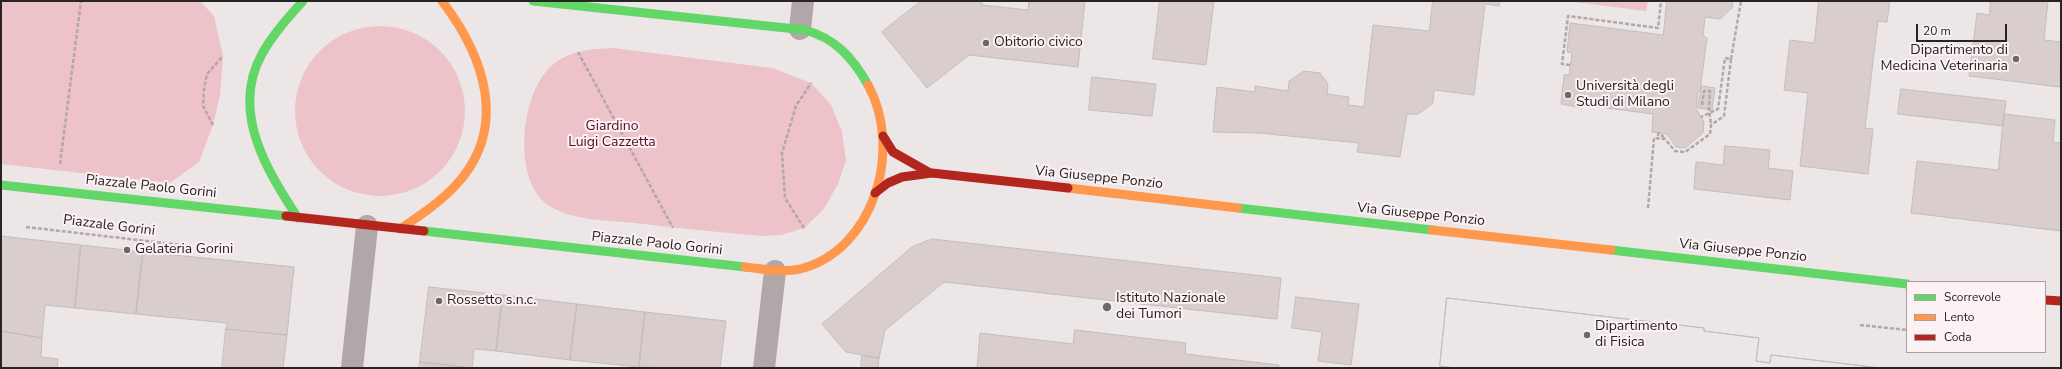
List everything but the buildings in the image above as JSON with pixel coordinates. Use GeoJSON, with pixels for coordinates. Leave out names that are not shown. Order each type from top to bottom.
{"type":"FeatureCollection","features":[{"type":"Feature","properties":{"kind":"street"},"geometry":{"type":"LineString","coordinates":[[298,218],[278,189],[257,148],[251,126],[249,102],[252,79],[260,57],[271,37],[304,1]]}},
{"type":"Feature","properties":{"kind":"street"},"geometry":{"type":"LineString","coordinates":[[400,229],[446,196],[464,176],[477,154],[485,129],[487,102],[484,77],[464,29],[442,1]]}},
{"type":"Feature","properties":{"kind":"street","name":"Piazzale Paolo Gorini"},"geometry":{"type":"LineString","coordinates":[[1,185],[775,271],[795,271],[815,264],[832,254],[851,236],[866,213],[875,193],[882,171],[883,136],[881,121],[874,97],[865,79],[852,60],[836,44],[826,38],[800,29],[533,1]]}},
{"type":"Feature","properties":{"kind":"street"},"geometry":{"type":"LineString","coordinates":[[800,29],[803,1]]}},
{"type":"Feature","properties":{"kind":"street","name":"Piazzale Paolo Gorini"},"geometry":{"type":"LineString","coordinates":[[883,136],[893,152],[932,173]]}},
{"type":"Feature","properties":{"kind":"street","name":"Piazzale Paolo Gorini"},"geometry":{"type":"LineString","coordinates":[[875,193],[891,180],[908,174],[932,173]]}},
{"type":"Feature","properties":{"kind":"street","name":"Via Giuseppe Ponzio"},"geometry":{"type":"LineString","coordinates":[[932,173],[1906,284]]}},
{"type":"Feature","properties":{"kind":"street"},"geometry":{"type":"LineString","coordinates":[[352,368],[367,226]]}},
{"type":"Feature","properties":{"kind":"street"},"geometry":{"type":"LineString","coordinates":[[764,368],[775,271]]}},
{"type":"Feature","properties":{"kind":"street"},"geometry":{"type":"LineString","coordinates":[[2046,300],[2061,301]]}},
{"type":"Feature","properties":{"kind":"path"},"geometry":{"type":"LineString","coordinates":[[59,170],[81,1]]}},
{"type":"Feature","properties":{"kind":"path"},"geometry":{"type":"LineString","coordinates":[[1570,65],[1562,64],[1568,16],[1658,28],[1661,1]]}},
{"type":"Feature","properties":{"kind":"path"},"geometry":{"type":"LineString","coordinates":[[1711,125],[1724,116],[1731,59],[1741,1]]}},
{"type":"Feature","properties":{"kind":"path"},"geometry":{"type":"LineString","coordinates":[[578,52],[672,228]]}},
{"type":"Feature","properties":{"kind":"path"},"geometry":{"type":"LineString","coordinates":[[213,125],[203,106],[204,89],[207,74],[223,56]]}},
{"type":"Feature","properties":{"kind":"path"},"geometry":{"type":"LineString","coordinates":[[1701,117],[1718,110],[1724,58],[1731,59]]}},
{"type":"Feature","properties":{"kind":"path"},"geometry":{"type":"LineString","coordinates":[[804,228],[785,198],[782,153],[796,106],[811,83]]}},
{"type":"Feature","properties":{"kind":"path"},"geometry":{"type":"LineString","coordinates":[[1659,132],[1658,135],[1663,136],[1664,140],[1675,151],[1685,152],[1710,134],[1710,91],[1704,90],[1702,105]]}},
{"type":"Feature","properties":{"kind":"path"},"geometry":{"type":"LineString","coordinates":[[1648,208],[1654,138],[1664,140]]}},
{"type":"Feature","properties":{"kind":"path","name":"Piazzale Gorini"},"geometry":{"type":"LineString","coordinates":[[26,227],[190,246]]}},
{"type":"Feature","properties":{"kind":"path"},"geometry":{"type":"LineString","coordinates":[[1860,325],[1906,330]]}},
{"type":"Feature","properties":{"kind":"green space"},"geometry":{"type":"Polygon","coordinates":[[[1,1],[200,1],[214,16],[223,56],[220,95],[213,125],[199,162],[170,183],[1,164],[1,1]]]}},
{"type":"Feature","properties":{"kind":"green space"},"geometry":{"type":"Polygon","coordinates":[[[1566,1],[1648,1],[1646,11],[1566,1]]]}},
{"type":"Feature","properties":{"kind":"green space"},"geometry":{"type":"Polygon","coordinates":[[[372,26],[388,26],[413,32],[434,45],[446,57],[459,78],[462,86],[465,111],[464,128],[459,144],[446,165],[434,177],[413,190],[405,193],[388,196],[372,196],[347,190],[326,177],[314,165],[301,144],[298,136],[295,119],[295,103],[301,78],[314,57],[326,45],[347,32],[355,29],[372,26]]]}},
{"type":"Feature","properties":{"kind":"green space","name":"Giardino Luigi Cazzetta"},"geometry":{"type":"Polygon","coordinates":[[[613,48],[772,68],[811,83],[831,105],[842,132],[846,160],[838,184],[823,210],[804,228],[781,235],[761,236],[591,219],[561,212],[551,207],[538,195],[529,178],[525,157],[524,135],[528,113],[534,93],[543,75],[555,63],[568,55],[583,51],[613,48]]]}},
{"type":"Feature","properties":{"kind":"traffic: fast"},"geometry":{"type":"LineString","coordinates":[[298,218],[275,181],[256,140],[251,119],[250,97],[253,75],[262,54],[286,20],[303,1]]}},
{"type":"Feature","properties":{"kind":"traffic: fast"},"geometry":{"type":"LineString","coordinates":[[533,1],[805,30],[825,38],[842,50],[856,66],[868,85]]}},
{"type":"Feature","properties":{"kind":"traffic: fast"},"geometry":{"type":"LineString","coordinates":[[1,185],[286,216]]}},
{"type":"Feature","properties":{"kind":"traffic: fast"},"geometry":{"type":"LineString","coordinates":[[1238,208],[1432,230]]}},
{"type":"Feature","properties":{"kind":"traffic: fast"},"geometry":{"type":"LineString","coordinates":[[424,231],[745,267]]}},
{"type":"Feature","properties":{"kind":"traffic: fast"},"geometry":{"type":"LineString","coordinates":[[1611,250],[1906,284]]}},
{"type":"Feature","properties":{"kind":"traffic: slow"},"geometry":{"type":"LineString","coordinates":[[400,229],[436,204],[455,186],[472,164],[482,140],[486,116],[485,92],[479,68],[457,22],[442,1]]}},
{"type":"Feature","properties":{"kind":"traffic: slow"},"geometry":{"type":"LineString","coordinates":[[745,267],[779,271],[800,269],[826,258],[847,241],[864,219],[875,194],[882,166],[883,138],[878,110],[868,85]]}},
{"type":"Feature","properties":{"kind":"traffic: slow"},"geometry":{"type":"LineString","coordinates":[[1068,188],[1238,208]]}},
{"type":"Feature","properties":{"kind":"traffic: slow"},"geometry":{"type":"LineString","coordinates":[[1432,230],[1611,250]]}},
{"type":"Feature","properties":{"kind":"traffic: jam"},"geometry":{"type":"LineString","coordinates":[[883,136],[893,152],[930,173]]}},
{"type":"Feature","properties":{"kind":"traffic: jam"},"geometry":{"type":"LineString","coordinates":[[875,193],[888,183],[902,177],[932,173],[1068,188]]}},
{"type":"Feature","properties":{"kind":"traffic: jam"},"geometry":{"type":"LineString","coordinates":[[286,216],[424,231]]}},
{"type":"Feature","properties":{"kind":"traffic: jam"},"geometry":{"type":"LineString","coordinates":[[2046,300],[2061,301]]}},
{"type":"Feature","properties":{"kind":"place","name":"Obitorio civico"},"geometry":{"type":"Point","coordinates":[986,43]}},
{"type":"Feature","properties":{"kind":"place","name":"Dipartimento di Medicina Veterinaria"},"geometry":{"type":"Point","coordinates":[2016,59]}},
{"type":"Feature","properties":{"kind":"place","name":"Università degli Studi di Milano"},"geometry":{"type":"Point","coordinates":[1568,95]}},
{"type":"Feature","properties":{"kind":"place","name":"Gelateria Gorini"},"geometry":{"type":"Point","coordinates":[127,250]}},
{"type":"Feature","properties":{"kind":"place","name":"Rossetto s.n.c."},"geometry":{"type":"Point","coordinates":[439,301]}},
{"type":"Feature","properties":{"kind":"place","name":"Istituto Nazionale dei Tumori"},"geometry":{"type":"Point","coordinates":[1107,307]}},
{"type":"Feature","properties":{"kind":"place","name":"Dipartimento di Fisica"},"geometry":{"type":"Point","coordinates":[1587,335]}}]}
